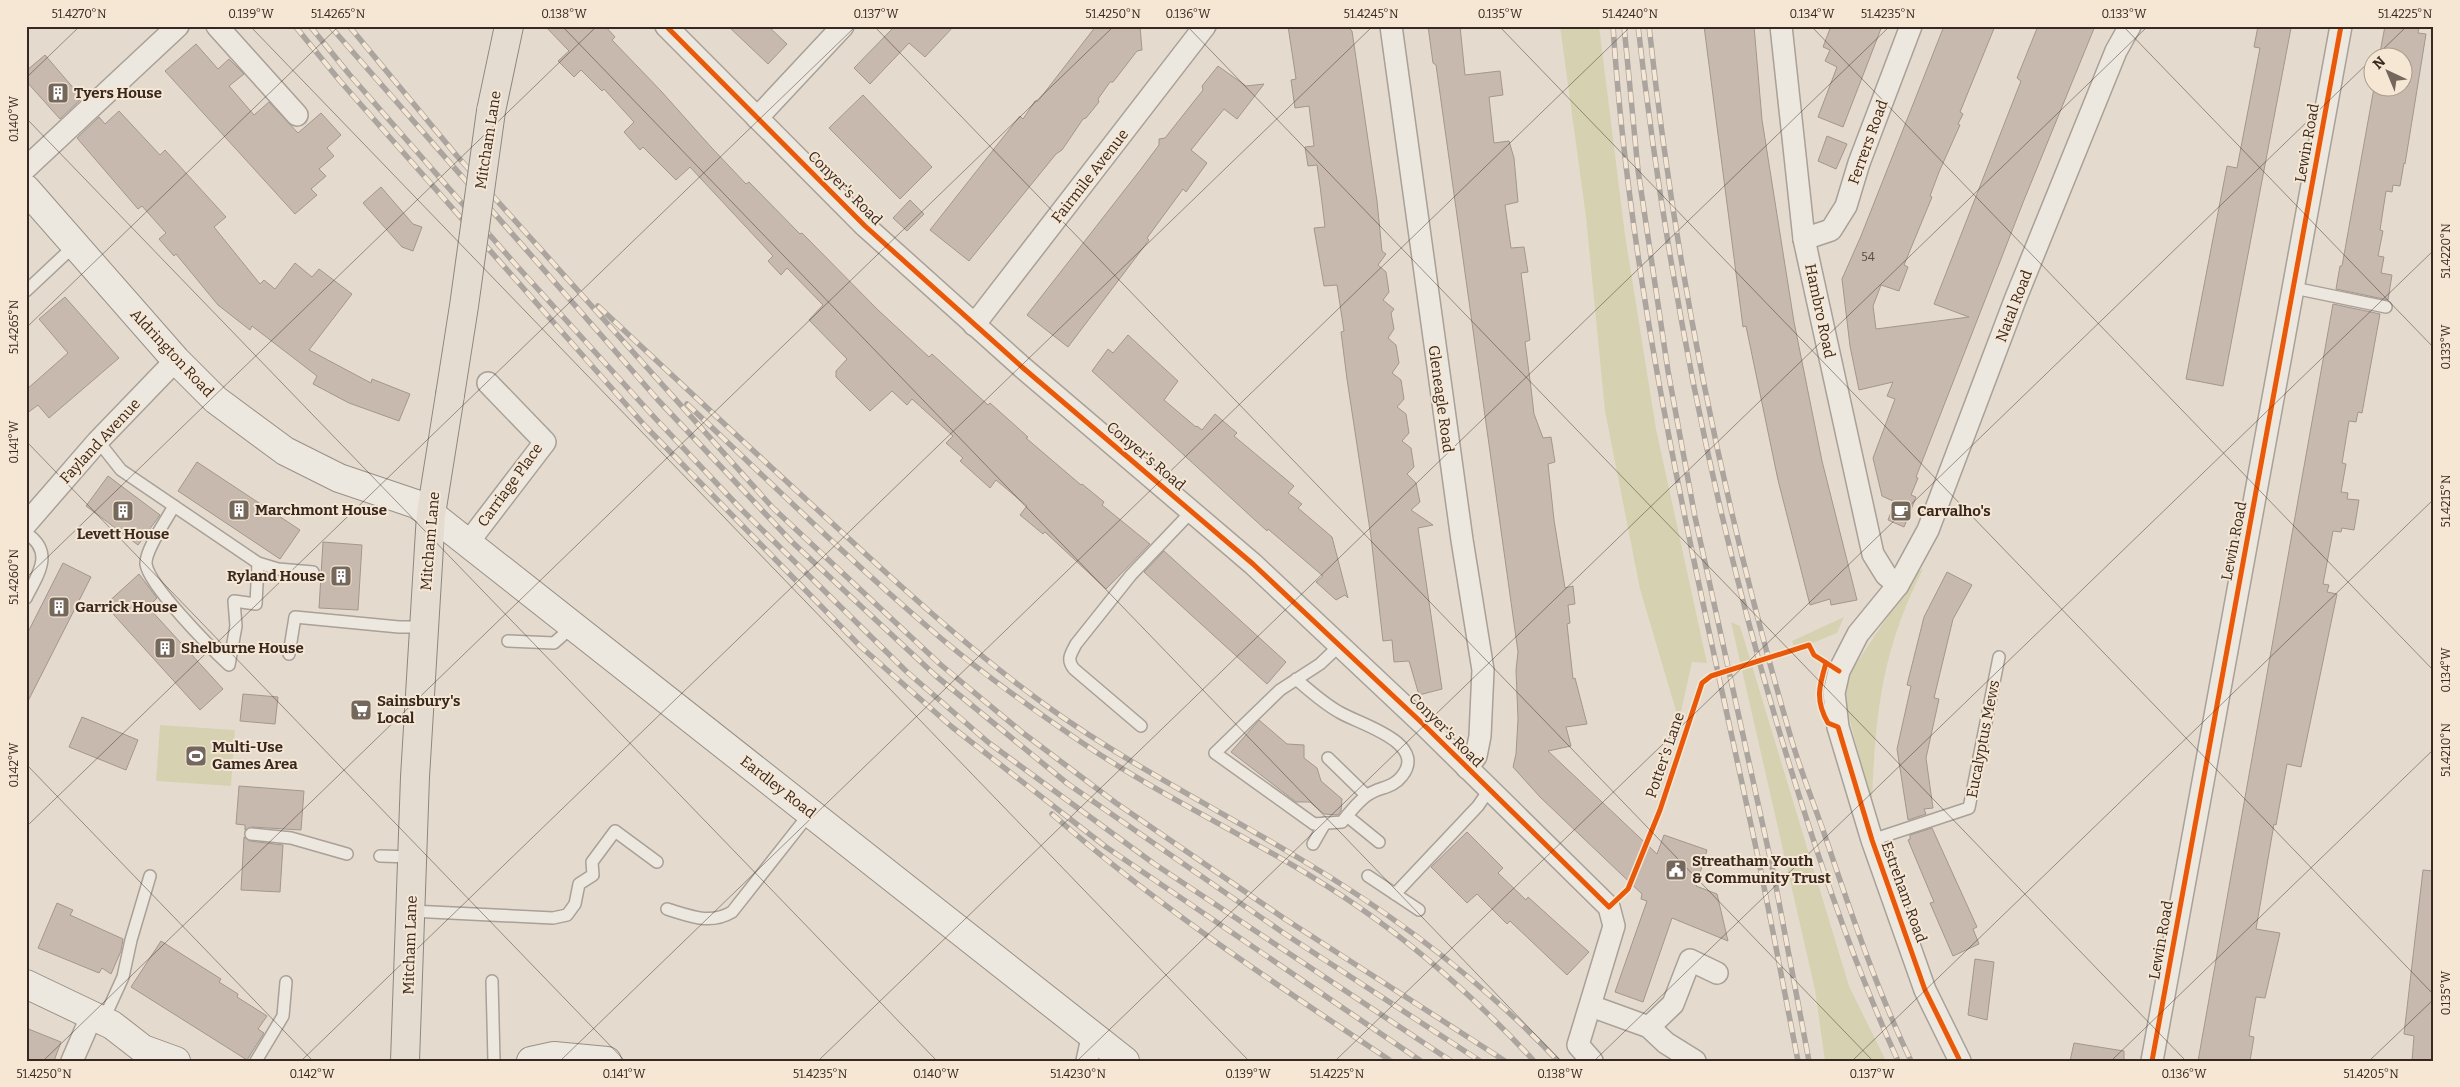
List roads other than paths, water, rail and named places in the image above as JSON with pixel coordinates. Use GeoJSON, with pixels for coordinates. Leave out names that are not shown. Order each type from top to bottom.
{"type":"FeatureCollection","features":[{"type":"Feature","properties":{"kind":"main road","name":"Mitcham Lane"},"geometry":{"type":"LineString","coordinates":[[405,1061],[413,857],[431,514],[464,306],[491,111],[509,26]]}},
{"type":"Feature","properties":{"kind":"street"},"geometry":{"type":"LineString","coordinates":[[26,168],[178,26]]}},
{"type":"Feature","properties":{"kind":"street"},"geometry":{"type":"LineString","coordinates":[[217,26],[297,115]]}},
{"type":"Feature","properties":{"kind":"street","name":"Conyer's Road"},"geometry":{"type":"LineString","coordinates":[[666,26],[866,226],[974,325],[1254,564],[1340,645],[1609,907],[1614,926],[1591,1006]]}},
{"type":"Feature","properties":{"kind":"street"},"geometry":{"type":"LineString","coordinates":[[757,118],[843,26]]}},
{"type":"Feature","properties":{"kind":"street","name":"Fairmile Avenue"},"geometry":{"type":"LineString","coordinates":[[974,325],[1205,26]]}},
{"type":"Feature","properties":{"kind":"street","name":"Gleneagle Road"},"geometry":{"type":"LineString","coordinates":[[1391,26],[1462,540],[1483,670],[1480,736],[1476,756],[1467,768]]}},
{"type":"Feature","properties":{"kind":"street","name":"Hambro Road"},"geometry":{"type":"LineString","coordinates":[[1780,26],[1804,239],[1873,554],[1886,575],[1898,585]]}},
{"type":"Feature","properties":{"kind":"street","name":"Ferrers Road"},"geometry":{"type":"LineString","coordinates":[[1804,239],[1831,230],[1846,206],[1859,163],[1911,26]]}},
{"type":"Feature","properties":{"kind":"street","name":"Natal Road"},"geometry":{"type":"LineString","coordinates":[[1898,585],[1928,530],[2015,300],[2116,51],[2130,26]]}},
{"type":"Feature","properties":{"kind":"street","name":"Lewin Road"},"geometry":{"type":"LineString","coordinates":[[2152,1061],[2341,26]]}},
{"type":"Feature","properties":{"kind":"street","name":"Aldrington Road"},"geometry":{"type":"LineString","coordinates":[[26,189],[176,360],[216,400],[285,451],[339,478],[416,504],[431,514]]}},
{"type":"Feature","properties":{"kind":"street","name":"Fayland Avenue"},"geometry":{"type":"LineString","coordinates":[[26,524],[98,441],[176,360]]}},
{"type":"Feature","properties":{"kind":"street","name":"Carriage Place"},"geometry":{"type":"LineString","coordinates":[[467,544],[545,442],[488,383]]}},
{"type":"Feature","properties":{"kind":"street","name":"Eardley Road"},"geometry":{"type":"LineString","coordinates":[[431,514],[1125,1061]]}},
{"type":"Feature","properties":{"kind":"street","name":"Estreham Road"},"geometry":{"type":"LineString","coordinates":[[1898,585],[1858,634],[1839,670],[1834,693],[1838,727],[1872,840],[1925,990],[1960,1061]]}},
{"type":"Feature","properties":{"kind":"street"},"geometry":{"type":"LineString","coordinates":[[1649,1027],[1673,1004],[1690,960],[1717,973]]}},
{"type":"Feature","properties":{"kind":"street"},"geometry":{"type":"LineString","coordinates":[[26,984],[98,1018],[144,1049],[176,1061]]}},
{"type":"Feature","properties":{"kind":"street"},"geometry":{"type":"LineString","coordinates":[[1592,1061],[1578,1045],[1591,1006],[1649,1027],[1666,1043],[1695,1061]]}},
{"type":"Feature","properties":{"kind":"street"},"geometry":{"type":"LineString","coordinates":[[72,1061],[98,1018]]}},
{"type":"Feature","properties":{"kind":"street"},"geometry":{"type":"LineString","coordinates":[[1087,1061],[1093,1034]]}},
{"type":"Feature","properties":{"kind":"street"},"geometry":{"type":"LineString","coordinates":[[531,1061],[554,1056],[597,1060]]}},
{"type":"Feature","properties":{"kind":"lane"},"geometry":{"type":"LineString","coordinates":[[26,291],[75,245]]}},
{"type":"Feature","properties":{"kind":"lane"},"geometry":{"type":"LineString","coordinates":[[2294,288],[2386,307]]}},
{"type":"Feature","properties":{"kind":"lane"},"geometry":{"type":"LineString","coordinates":[[98,441],[121,470],[258,563],[278,569],[313,572]]}},
{"type":"Feature","properties":{"kind":"lane"},"geometry":{"type":"LineString","coordinates":[[174,506],[149,550],[146,564],[152,577],[202,639],[229,665],[236,626],[234,601],[256,604],[258,563]]}},
{"type":"Feature","properties":{"kind":"lane"},"geometry":{"type":"LineString","coordinates":[[1141,726],[1074,669],[1069,657],[1076,644],[1131,575],[1192,511]]}},
{"type":"Feature","properties":{"kind":"lane"},"geometry":{"type":"LineString","coordinates":[[26,533],[34,538],[42,552],[43,566],[26,598]]}},
{"type":"Feature","properties":{"kind":"lane"},"geometry":{"type":"LineString","coordinates":[[290,654],[295,616],[398,627],[424,627]]}},
{"type":"Feature","properties":{"kind":"lane"},"geometry":{"type":"LineString","coordinates":[[508,641],[554,643],[572,627]]}},
{"type":"Feature","properties":{"kind":"lane"},"geometry":{"type":"LineString","coordinates":[[1296,680],[1340,713],[1385,733],[1405,754],[1406,769],[1400,779],[1387,789],[1366,795],[1342,822],[1314,824],[1215,754],[1262,706],[1296,680],[1320,664],[1340,645]]}},
{"type":"Feature","properties":{"kind":"lane","name":"Eucalyptus Mews"},"geometry":{"type":"LineString","coordinates":[[1872,840],[1970,808],[1999,657]]}},
{"type":"Feature","properties":{"kind":"lane"},"geometry":{"type":"LineString","coordinates":[[1328,758],[1366,795]]}},
{"type":"Feature","properties":{"kind":"lane"},"geometry":{"type":"LineString","coordinates":[[1394,894],[1478,806],[1489,790]]}},
{"type":"Feature","properties":{"kind":"lane"},"geometry":{"type":"LineString","coordinates":[[667,909],[700,919],[721,919],[732,912],[810,813]]}},
{"type":"Feature","properties":{"kind":"lane"},"geometry":{"type":"LineString","coordinates":[[1347,816],[1379,842]]}},
{"type":"Feature","properties":{"kind":"lane"},"geometry":{"type":"LineString","coordinates":[[1313,844],[1325,823]]}},
{"type":"Feature","properties":{"kind":"lane"},"geometry":{"type":"LineString","coordinates":[[411,911],[553,918],[567,915],[575,904],[579,884],[593,875],[592,862],[615,831],[657,862]]}},
{"type":"Feature","properties":{"kind":"lane"},"geometry":{"type":"LineString","coordinates":[[251,834],[292,838],[347,854]]}},
{"type":"Feature","properties":{"kind":"lane"},"geometry":{"type":"LineString","coordinates":[[380,856],[413,857]]}},
{"type":"Feature","properties":{"kind":"lane"},"geometry":{"type":"LineString","coordinates":[[98,1018],[123,977],[131,940],[150,876]]}},
{"type":"Feature","properties":{"kind":"lane"},"geometry":{"type":"LineString","coordinates":[[1368,876],[1419,910]]}},
{"type":"Feature","properties":{"kind":"lane"},"geometry":{"type":"LineString","coordinates":[[492,981],[494,1061]]}},
{"type":"Feature","properties":{"kind":"lane"},"geometry":{"type":"LineString","coordinates":[[256,1061],[283,1016],[286,982]]}},
{"type":"Feature","properties":{"kind":"railway"},"geometry":{"type":"LineString","coordinates":[[295,26],[340,81],[646,427],[861,647],[952,727],[1106,847],[1421,1061]]}},
{"type":"Feature","properties":{"kind":"railway"},"geometry":{"type":"LineString","coordinates":[[310,26],[349,74],[516,265],[654,417],[740,508],[907,672],[989,743],[1153,863],[1451,1061]]}},
{"type":"Feature","properties":{"kind":"railway"},"geometry":{"type":"LineString","coordinates":[[330,26],[658,400],[791,541],[936,676],[1068,784],[1285,934],[1480,1061]]}},
{"type":"Feature","properties":{"kind":"railway"},"geometry":{"type":"LineString","coordinates":[[349,26],[457,156],[773,508],[941,665],[1023,733],[1116,803],[1285,919],[1505,1061]]}},
{"type":"Feature","properties":{"kind":"railway"},"geometry":{"type":"LineString","coordinates":[[1613,26],[1622,130],[1651,337],[1690,542],[1762,875],[1798,1061]]}},
{"type":"Feature","properties":{"kind":"railway"},"geometry":{"type":"LineString","coordinates":[[1624,26],[1638,170],[1668,371],[1695,517],[1774,876],[1809,1061]]}},
{"type":"Feature","properties":{"kind":"railway"},"geometry":{"type":"LineString","coordinates":[[1638,26],[1649,115],[1676,292],[1711,467],[1731,554],[1778,727],[1804,812],[1847,938],[1898,1061]]}},
{"type":"Feature","properties":{"kind":"railway"},"geometry":{"type":"LineString","coordinates":[[1649,26],[1660,116],[1687,296],[1723,474],[1766,651],[1798,761],[1863,946],[1911,1061]]}},
{"type":"Feature","properties":{"kind":"railway"},"geometry":{"type":"LineString","coordinates":[[598,306],[884,571],[1016,683],[1106,746],[1337,881],[1405,927],[1500,1004],[1558,1061]]}},
{"type":"Feature","properties":{"kind":"railway"},"geometry":{"type":"LineString","coordinates":[[687,404],[867,574],[984,673],[1115,764],[1291,864],[1360,908],[1407,942],[1451,980],[1534,1061]]}},
{"type":"Feature","properties":{"kind":"railway"},"geometry":{"type":"LineString","coordinates":[[1052,814],[1092,848],[1217,943],[1391,1061]]}},
{"type":"Feature","properties":{"kind":"place","name":"Tyers House"},"geometry":{"type":"Point","coordinates":[58,93]}},
{"type":"Feature","properties":{"kind":"place","name":"Marchmont House"},"geometry":{"type":"Point","coordinates":[239,510]}},
{"type":"Feature","properties":{"kind":"place","name":"Levett House"},"geometry":{"type":"Point","coordinates":[123,511]}},
{"type":"Feature","properties":{"kind":"place","name":"Carvalho's"},"geometry":{"type":"Point","coordinates":[1901,511]}},
{"type":"Feature","properties":{"kind":"place","name":"Ryland House"},"geometry":{"type":"Point","coordinates":[341,576]}},
{"type":"Feature","properties":{"kind":"place","name":"Garrick House"},"geometry":{"type":"Point","coordinates":[59,607]}},
{"type":"Feature","properties":{"kind":"place","name":"Shelburne House"},"geometry":{"type":"Point","coordinates":[165,648]}},
{"type":"Feature","properties":{"kind":"place","name":"Sainsbury's Local"},"geometry":{"type":"Point","coordinates":[361,710]}},
{"type":"Feature","properties":{"kind":"place","name":"Multi-Use Games Area"},"geometry":{"type":"Point","coordinates":[196,756]}},
{"type":"Feature","properties":{"kind":"place","name":"Streatham Youth & Community Trust"},"geometry":{"type":"Point","coordinates":[1676,870]}}]}
